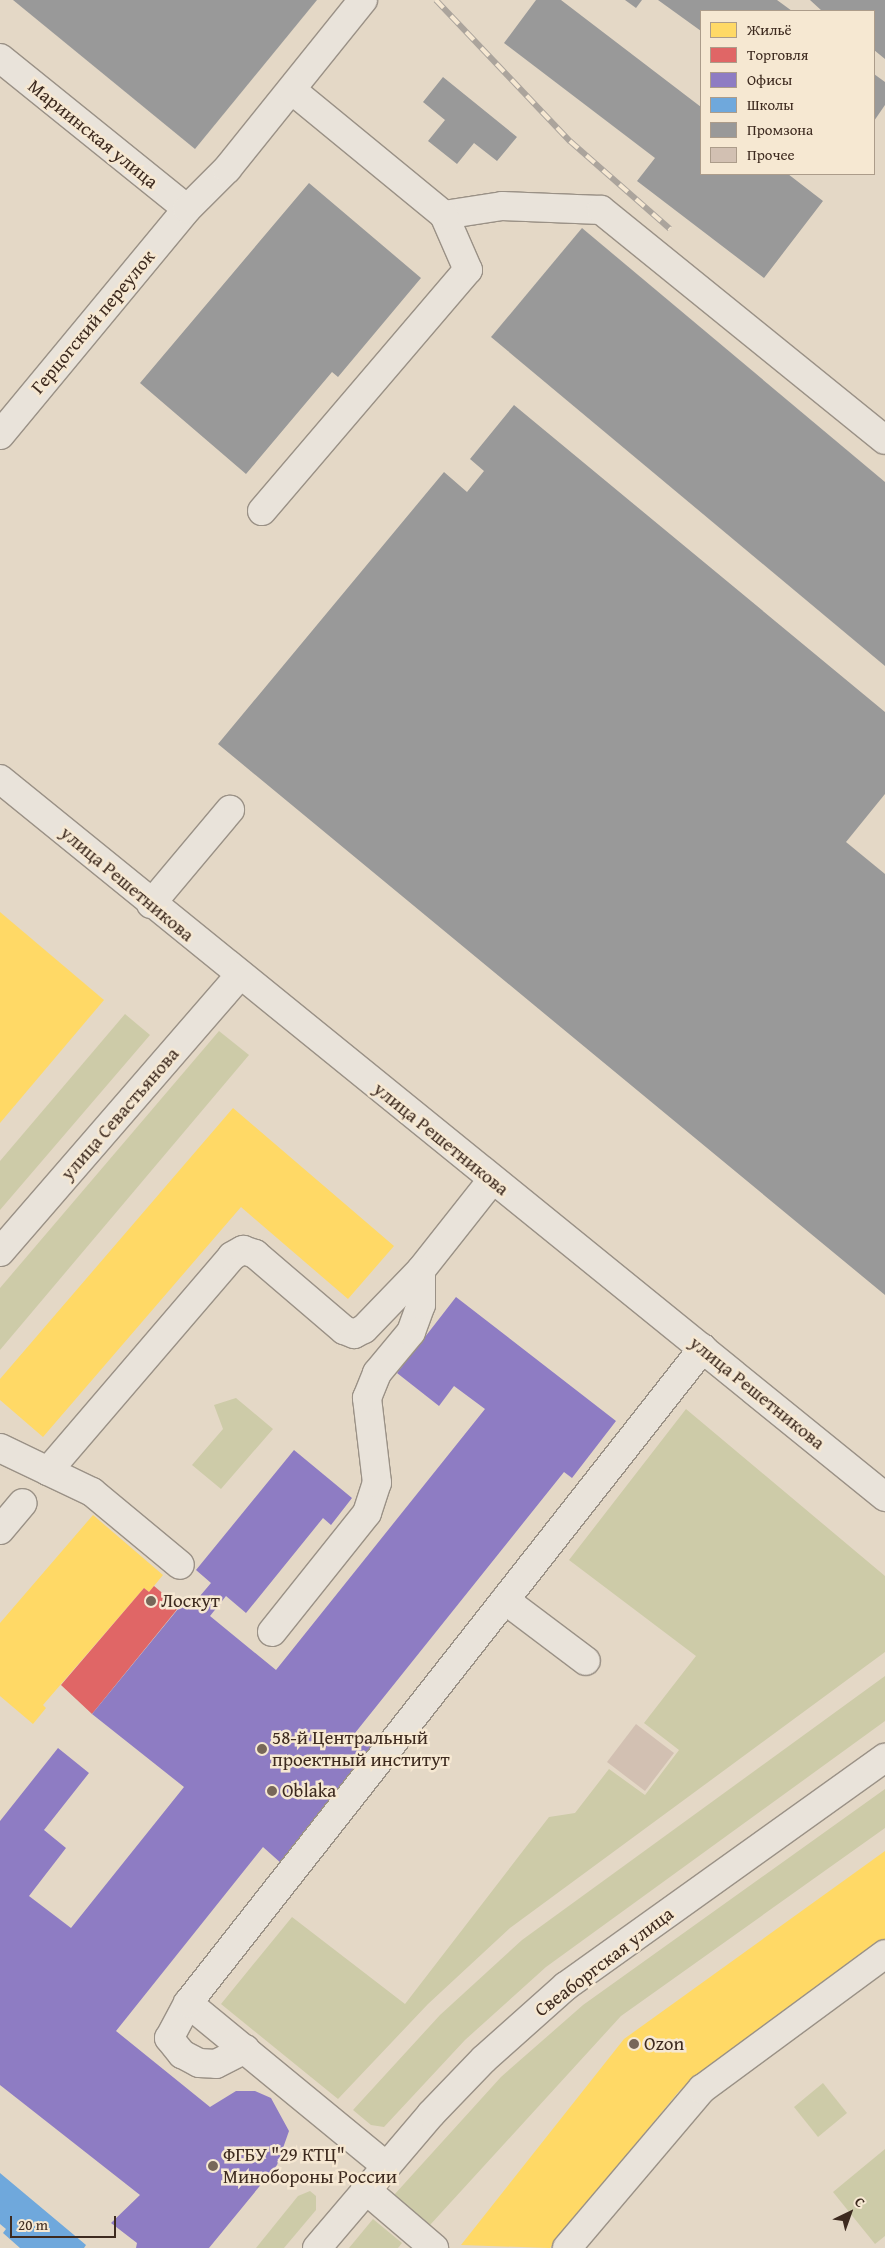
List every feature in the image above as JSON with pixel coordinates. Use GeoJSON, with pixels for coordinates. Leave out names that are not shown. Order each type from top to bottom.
{"type":"FeatureCollection","features":[{"type":"Feature","properties":{"kind":"street","name":"Герцогский переулок"},"geometry":{"type":"LineString","coordinates":[[0,435],[186,209],[227,169],[362,0]]}},
{"type":"Feature","properties":{"kind":"street","name":"Мариинская улица"},"geometry":{"type":"LineString","coordinates":[[0,58],[186,209]]}},
{"type":"Feature","properties":{"kind":"street"},"geometry":{"type":"LineString","coordinates":[[262,512],[468,270],[444,215],[292,90]]}},
{"type":"Feature","properties":{"kind":"street"},"geometry":{"type":"LineString","coordinates":[[444,215],[502,206],[601,210],[885,440]]}},
{"type":"Feature","properties":{"kind":"street","name":"улица Решетникова"},"geometry":{"type":"LineString","coordinates":[[0,779],[239,976],[703,1348],[885,1497]]}},
{"type":"Feature","properties":{"kind":"street"},"geometry":{"type":"LineString","coordinates":[[151,904],[230,810]]}},
{"type":"Feature","properties":{"kind":"street","name":"улица Севастьянова"},"geometry":{"type":"LineString","coordinates":[[0,1252],[239,976]]}},
{"type":"Feature","properties":{"kind":"street"},"geometry":{"type":"LineString","coordinates":[[48,1471],[232,1256],[243,1250],[255,1254],[344,1330],[354,1334],[420,1270],[492,1180]]}},
{"type":"Feature","properties":{"kind":"street"},"geometry":{"type":"LineString","coordinates":[[272,1632],[367,1513],[377,1482],[367,1398],[377,1373],[411,1332],[421,1305],[420,1270]]}},
{"type":"Feature","properties":{"kind":"street"},"geometry":{"type":"LineString","coordinates":[[245,2049],[216,2064],[199,2063],[182,2054],[169,2038],[188,2003],[703,1348]]}},
{"type":"Feature","properties":{"kind":"street"},"geometry":{"type":"LineString","coordinates":[[0,1448],[92,1492],[180,1565]]}},
{"type":"Feature","properties":{"kind":"street"},"geometry":{"type":"LineString","coordinates":[[0,1530],[23,1503]]}},
{"type":"Feature","properties":{"kind":"street"},"geometry":{"type":"LineString","coordinates":[[505,1600],[586,1661]]}},
{"type":"Feature","properties":{"kind":"street","name":"Свеаборгская улица"},"geometry":{"type":"LineString","coordinates":[[317,2248],[385,2165],[484,2059],[566,1986],[885,1758]]}},
{"type":"Feature","properties":{"kind":"street"},"geometry":{"type":"LineString","coordinates":[[567,2248],[702,2089],[885,1954]]}},
{"type":"Feature","properties":{"kind":"street"},"geometry":{"type":"LineString","coordinates":[[188,2003],[385,2165]]}},
{"type":"Feature","properties":{"kind":"street"},"geometry":{"type":"LineString","coordinates":[[364,2189],[434,2248]]}},
{"type":"Feature","properties":{"kind":"shaded area"},"geometry":{"type":"Polygon","coordinates":[[[125,1014],[150,1035],[0,1210],[0,1161],[125,1014]]]}},
{"type":"Feature","properties":{"kind":"shaded area"},"geometry":{"type":"Polygon","coordinates":[[[219,1031],[249,1055],[0,1350],[0,1288],[219,1031]]]}},
{"type":"Feature","properties":{"kind":"shaded area"},"geometry":{"type":"Polygon","coordinates":[[[236,1398],[273,1429],[221,1489],[192,1465],[223,1429],[214,1405],[236,1398]]]}},
{"type":"Feature","properties":{"kind":"shaded area"},"geometry":{"type":"Polygon","coordinates":[[[686,1409],[885,1576],[885,1652],[510,1928],[428,2004],[338,2099],[221,2004],[292,1917],[405,2004],[549,1817],[575,1813],[609,1769],[645,1795],[679,1750],[644,1723],[696,1656],[569,1560],[686,1409]]]}},
{"type":"Feature","properties":{"kind":"shaded area"},"geometry":{"type":"Polygon","coordinates":[[[885,1676],[885,1721],[546,1967],[465,2040],[384,2127],[371,2125],[353,2110],[440,2015],[522,1940],[885,1676]]]}},
{"type":"Feature","properties":{"kind":"shaded area"},"geometry":{"type":"Polygon","coordinates":[[[885,1789],[885,1828],[621,2016],[430,2225],[394,2195],[501,2077],[583,2005],[885,1789]]]}},
{"type":"Feature","properties":{"kind":"shaded area"},"geometry":{"type":"Polygon","coordinates":[[[823,2083],[847,2113],[818,2137],[794,2107],[823,2083]]]}},
{"type":"Feature","properties":{"kind":"shaded area"},"geometry":{"type":"Polygon","coordinates":[[[885,2149],[885,2236],[875,2244],[833,2192],[885,2149]]]}},
{"type":"Feature","properties":{"kind":"shaded area"},"geometry":{"type":"Polygon","coordinates":[[[310,2191],[316,2196],[316,2210],[284,2248],[256,2248],[298,2196],[310,2191]]]}},
{"type":"Feature","properties":{"kind":"shaded area"},"geometry":{"type":"Polygon","coordinates":[[[373,2219],[402,2243],[398,2248],[349,2248],[373,2219]]]}},
{"type":"Feature","properties":{"kind":"building: Жильё"},"geometry":{"type":"Polygon","coordinates":[[[0,912],[104,1000],[0,1123],[0,912]]]}},
{"type":"Feature","properties":{"kind":"building: Жильё"},"geometry":{"type":"Polygon","coordinates":[[[233,1108],[394,1246],[348,1299],[241,1207],[43,1437],[0,1400],[0,1379],[233,1108]]]}},
{"type":"Feature","properties":{"kind":"building: Жильё"},"geometry":{"type":"Polygon","coordinates":[[[93,1515],[163,1575],[149,1592],[144,1588],[43,1705],[46,1708],[33,1724],[0,1696],[0,1623],[93,1515]]]}},
{"type":"Feature","properties":{"kind":"building: Жильё"},"geometry":{"type":"Polygon","coordinates":[[[885,1851],[885,1939],[680,2090],[550,2248],[461,2245],[624,2039],[885,1851]]]}},
{"type":"Feature","properties":{"kind":"building: Торговля"},"geometry":{"type":"Polygon","coordinates":[[[154,1586],[179,1607],[92,1714],[61,1685],[144,1588],[149,1592],[154,1586]]]}},
{"type":"Feature","properties":{"kind":"building: Офисы"},"geometry":{"type":"Polygon","coordinates":[[[456,1297],[616,1421],[572,1478],[564,1472],[355,1733],[373,1747],[282,1864],[263,1847],[116,2031],[210,2107],[236,2091],[255,2091],[271,2098],[289,2131],[277,2165],[209,2248],[136,2248],[137,2243],[111,2223],[140,2195],[0,2085],[0,1821],[58,1748],[89,1773],[44,1830],[66,1848],[29,1896],[71,1928],[184,1787],[92,1714],[187,1598],[194,1603],[211,1583],[196,1570],[294,1450],[352,1498],[331,1525],[323,1518],[246,1613],[226,1596],[210,1616],[276,1670],[485,1409],[454,1386],[439,1406],[397,1373],[456,1297]]]}},
{"type":"Feature","properties":{"kind":"building: Школы"},"geometry":{"type":"Polygon","coordinates":[[[0,2173],[86,2245],[84,2248],[20,2248],[3,2233],[6,2229],[0,2224],[0,2173]]]}},
{"type":"Feature","properties":{"kind":"building: Промзона"},"geometry":{"type":"Polygon","coordinates":[[[13,0],[317,0],[195,149],[13,0]]]}},
{"type":"Feature","properties":{"kind":"building: Промзона"},"geometry":{"type":"Polygon","coordinates":[[[536,0],[561,0],[700,106],[700,175],[789,175],[823,201],[764,278],[637,181],[655,158],[504,43],[536,0]]]}},
{"type":"Feature","properties":{"kind":"building: Промзона"},"geometry":{"type":"Polygon","coordinates":[[[625,0],[642,0],[636,8],[625,0]]]}},
{"type":"Feature","properties":{"kind":"building: Промзона"},"geometry":{"type":"Polygon","coordinates":[[[658,0],[777,0],[791,10],[700,10],[700,30],[658,0]]]}},
{"type":"Feature","properties":{"kind":"building: Промзона"},"geometry":{"type":"Polygon","coordinates":[[[810,0],[885,0],[885,59],[875,51],[875,10],[821,10],[810,0]]]}},
{"type":"Feature","properties":{"kind":"building: Промзона"},"geometry":{"type":"Polygon","coordinates":[[[875,75],[885,82],[885,105],[875,120],[875,75]]]}},
{"type":"Feature","properties":{"kind":"building: Промзона"},"geometry":{"type":"Polygon","coordinates":[[[443,77],[517,137],[497,161],[474,143],[457,164],[428,141],[445,120],[423,102],[443,77]]]}},
{"type":"Feature","properties":{"kind":"building: Промзона"},"geometry":{"type":"Polygon","coordinates":[[[309,183],[421,278],[338,377],[332,372],[246,474],[140,383],[309,183]]]}},
{"type":"Feature","properties":{"kind":"building: Промзона"},"geometry":{"type":"Polygon","coordinates":[[[582,228],[885,482],[885,666],[491,337],[582,228]]]}},
{"type":"Feature","properties":{"kind":"building: Промзона"},"geometry":{"type":"Polygon","coordinates":[[[514,405],[885,712],[885,794],[846,842],[885,874],[885,1295],[218,744],[444,472],[467,492],[484,471],[470,459],[514,405]]]}},
{"type":"Feature","properties":{"kind":"building: Прочее"},"geometry":{"type":"Polygon","coordinates":[[[636,1724],[674,1753],[645,1791],[607,1762],[636,1724]]]}},
{"type":"Feature","properties":{"kind":"railway"},"geometry":{"type":"LineString","coordinates":[[436,0],[570,141],[670,229]]}},
{"type":"Feature","properties":{"kind":"place","name":"Лоскут"},"geometry":{"type":"Point","coordinates":[151,1601]}},
{"type":"Feature","properties":{"kind":"place","name":"58-й Центральный проектный институт"},"geometry":{"type":"Point","coordinates":[262,1749]}},
{"type":"Feature","properties":{"kind":"place","name":"Oblaka"},"geometry":{"type":"Point","coordinates":[272,1791]}},
{"type":"Feature","properties":{"kind":"place","name":"Ozon"},"geometry":{"type":"Point","coordinates":[634,2044]}},
{"type":"Feature","properties":{"kind":"place","name":"ФГБУ \"29 КТЦ\" Минобороны России"},"geometry":{"type":"Point","coordinates":[213,2166]}}]}
